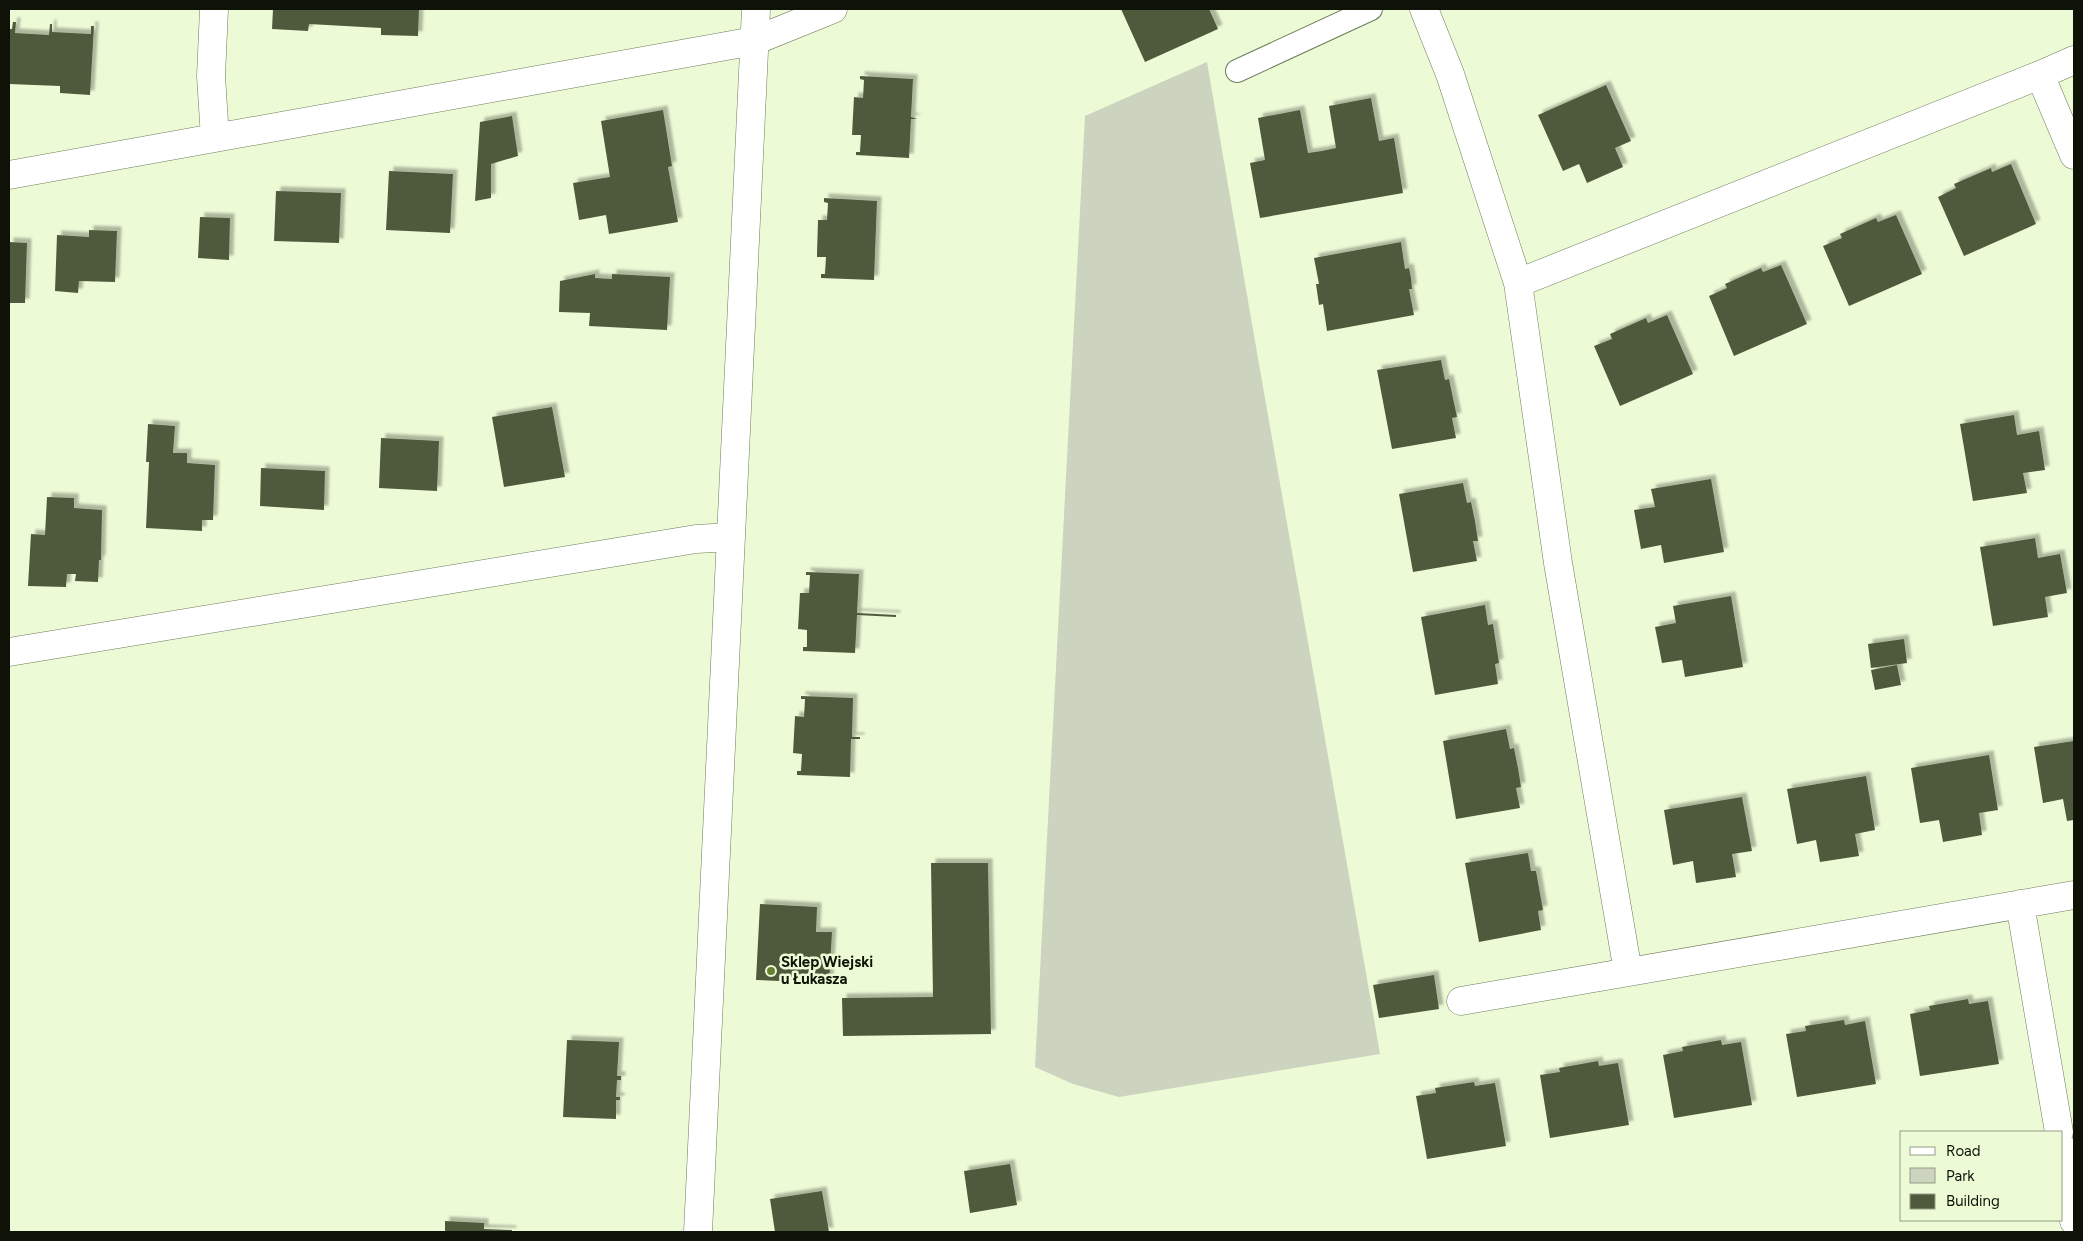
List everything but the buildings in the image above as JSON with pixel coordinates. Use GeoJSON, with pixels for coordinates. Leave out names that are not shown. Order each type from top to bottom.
{"type":"FeatureCollection","features":[{"type":"Feature","properties":{"kind":"street"},"geometry":{"type":"LineString","coordinates":[[214,9],[211,76],[215,138]]}},
{"type":"Feature","properties":{"kind":"street"},"geometry":{"type":"LineString","coordinates":[[698,1232],[756,9]]}},
{"type":"Feature","properties":{"kind":"street"},"geometry":{"type":"LineString","coordinates":[[9,175],[754,41],[833,9]]}},
{"type":"Feature","properties":{"kind":"street"},"geometry":{"type":"LineString","coordinates":[[1424,9],[1450,74],[1518,282],[1558,563],[1628,972]]}},
{"type":"Feature","properties":{"kind":"street"},"geometry":{"type":"LineString","coordinates":[[1518,282],[2074,60]]}},
{"type":"Feature","properties":{"kind":"street"},"geometry":{"type":"LineString","coordinates":[[2040,75],[2074,155]]}},
{"type":"Feature","properties":{"kind":"street"},"geometry":{"type":"LineString","coordinates":[[9,652],[696,539],[731,538]]}},
{"type":"Feature","properties":{"kind":"street"},"geometry":{"type":"LineString","coordinates":[[1461,1000],[2074,895]]}},
{"type":"Feature","properties":{"kind":"street"},"geometry":{"type":"LineString","coordinates":[[2020,904],[2059,1131]]}},
{"type":"Feature","properties":{"kind":"street"},"geometry":{"type":"LineString","coordinates":[[2063,1154],[2074,1221]]}},
{"type":"Feature","properties":{"kind":"lane"},"geometry":{"type":"LineString","coordinates":[[1237,71],[1371,9]]}},
{"type":"Feature","properties":{"kind":"green space"},"geometry":{"type":"Polygon","coordinates":[[[1207,62],[1380,1054],[1119,1097],[1073,1084],[1035,1067],[1085,116],[1207,62]]]}},
{"type":"Feature","properties":{"kind":"place","name":"Sklep Wiejski u Łukasza"},"geometry":{"type":"Point","coordinates":[771,971]}}]}
